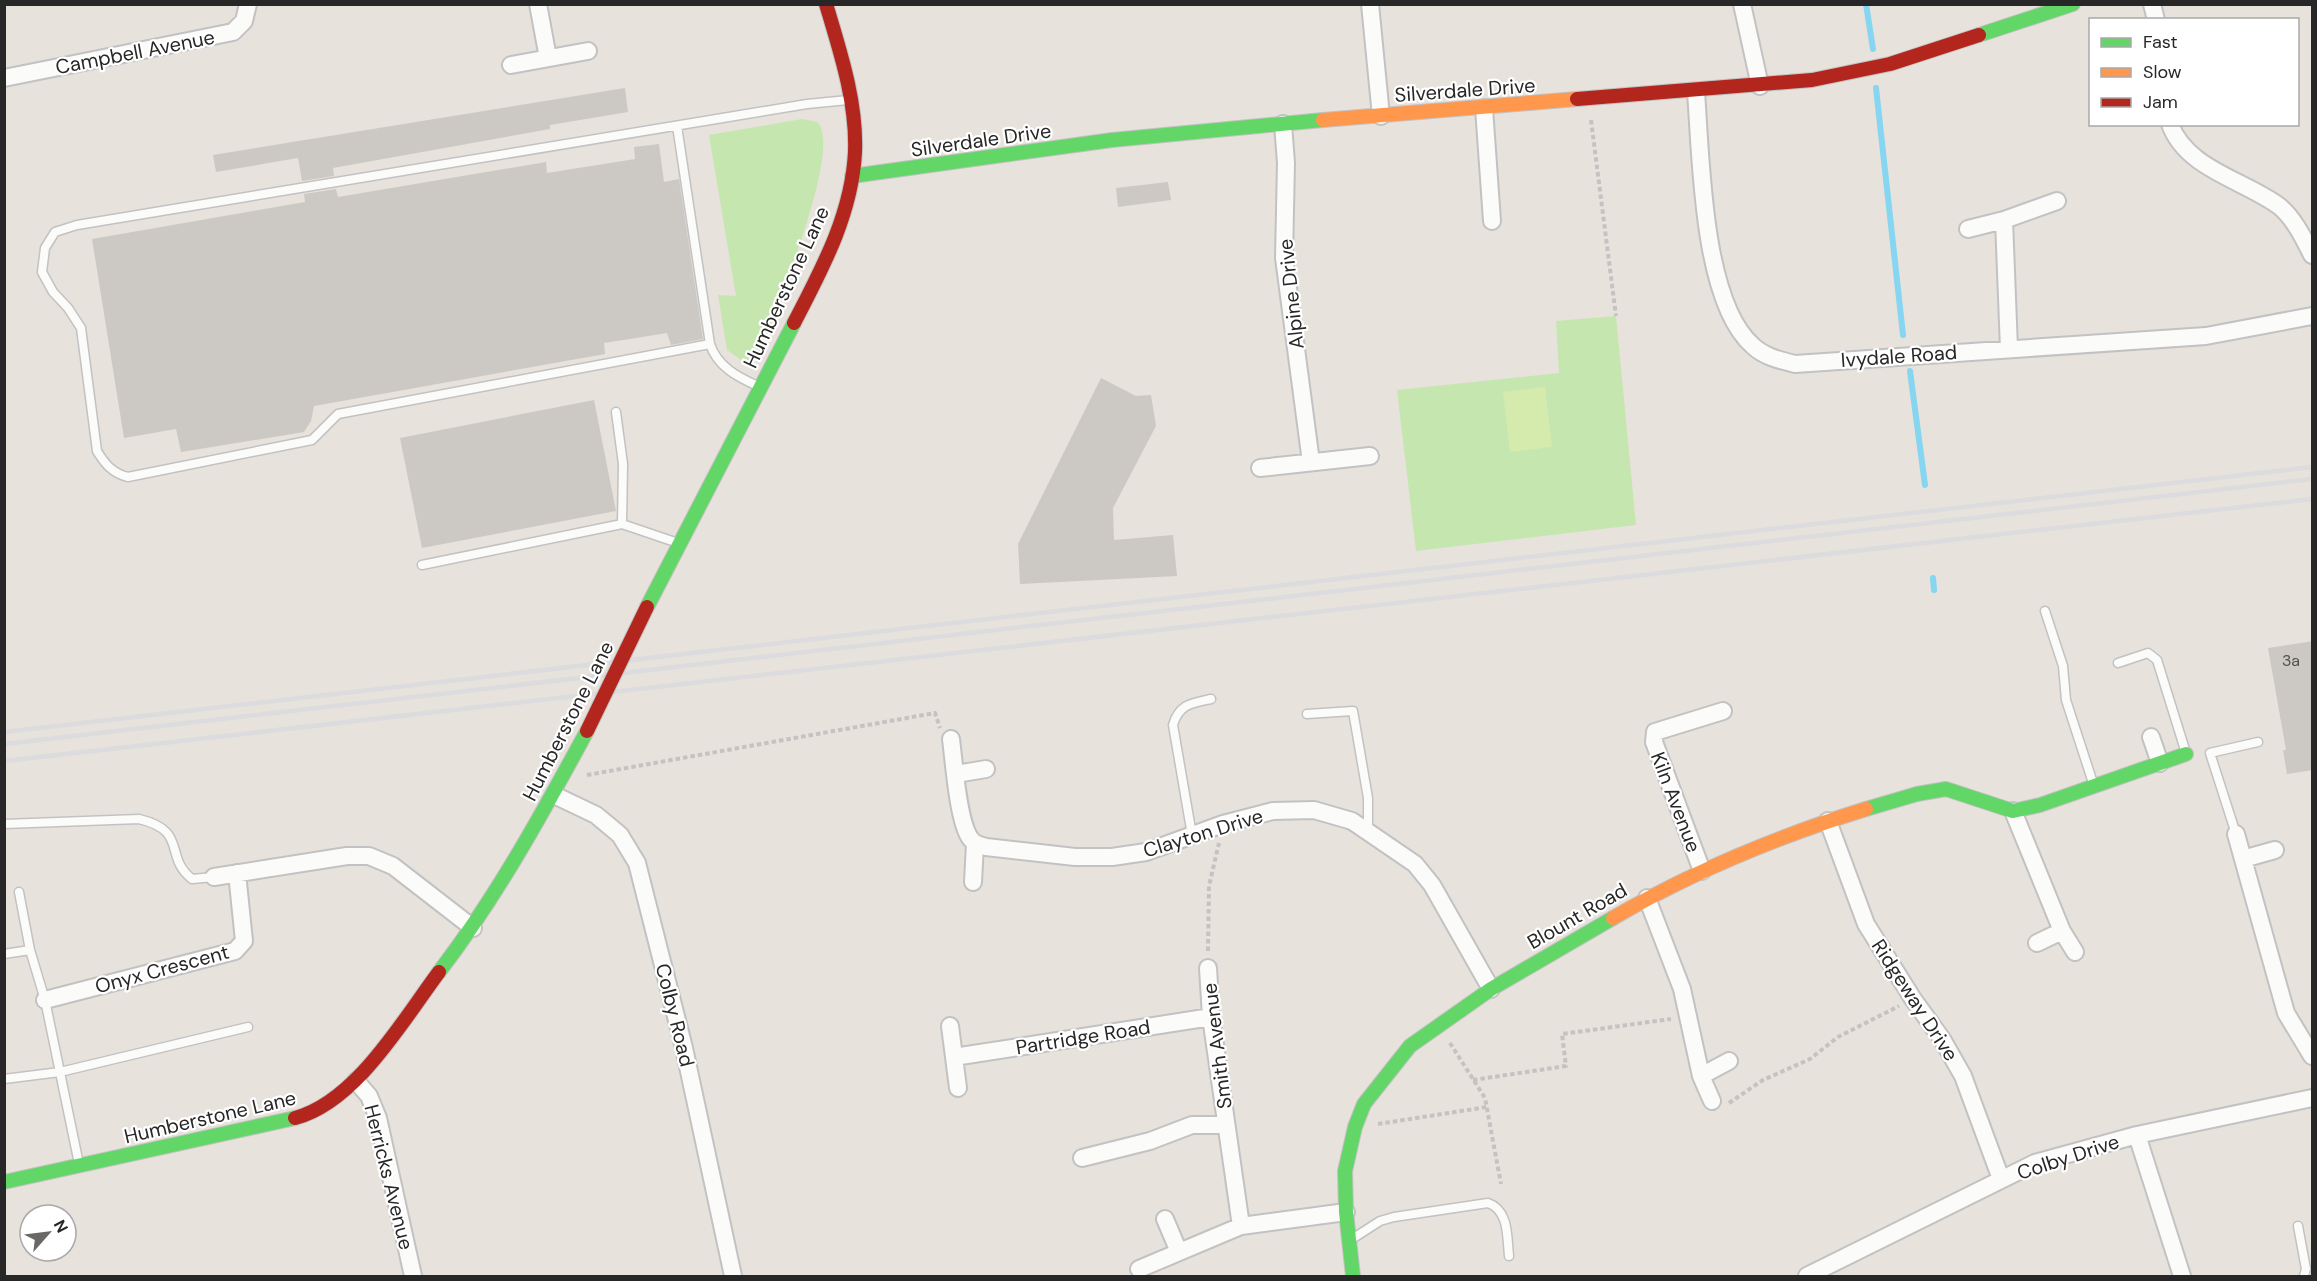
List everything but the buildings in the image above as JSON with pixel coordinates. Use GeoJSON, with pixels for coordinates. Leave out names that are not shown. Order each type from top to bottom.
{"type":"FeatureCollection","features":[{"type":"Feature","properties":{"kind":"street","name":"Campbell Avenue"},"geometry":{"type":"LineString","coordinates":[[4,78],[233,32],[244,21],[248,4]]}},
{"type":"Feature","properties":{"kind":"street"},"geometry":{"type":"LineString","coordinates":[[538,4],[548,58]]}},
{"type":"Feature","properties":{"kind":"street","name":"Humberstone Lane"},"geometry":{"type":"LineString","coordinates":[[4,1182],[310,1114],[327,1105],[356,1081],[473,928],[524,847],[562,780],[647,607],[826,259],[843,218],[855,152],[851,100],[826,4]]}},
{"type":"Feature","properties":{"kind":"street"},"geometry":{"type":"LineString","coordinates":[[1370,4],[1381,116]]}},
{"type":"Feature","properties":{"kind":"street"},"geometry":{"type":"LineString","coordinates":[[1742,4],[1760,86]]}},
{"type":"Feature","properties":{"kind":"street","name":"Silverdale Drive"},"geometry":{"type":"LineString","coordinates":[[852,176],[1112,140],[1812,81],[1890,64],[2073,4]]}},
{"type":"Feature","properties":{"kind":"street"},"geometry":{"type":"LineString","coordinates":[[511,65],[588,51]]}},
{"type":"Feature","properties":{"kind":"street","name":"Ivydale Road"},"geometry":{"type":"LineString","coordinates":[[1696,92],[1707,218],[1719,284],[1738,330],[1754,347],[1774,359],[1795,364],[2206,336],[2313,316]]}},
{"type":"Feature","properties":{"kind":"street"},"geometry":{"type":"LineString","coordinates":[[1484,108],[1492,221]]}},
{"type":"Feature","properties":{"kind":"street","name":"Alpine Drive"},"geometry":{"type":"LineString","coordinates":[[1283,124],[1286,163],[1284,258],[1311,462]]}},
{"type":"Feature","properties":{"kind":"street"},"geometry":{"type":"LineString","coordinates":[[2171,126],[2174,136],[2202,161],[2281,208],[2298,229],[2313,255]]}},
{"type":"Feature","properties":{"kind":"street"},"geometry":{"type":"LineString","coordinates":[[1968,230],[2057,201]]}},
{"type":"Feature","properties":{"kind":"street"},"geometry":{"type":"LineString","coordinates":[[2004,220],[2009,349]]}},
{"type":"Feature","properties":{"kind":"street"},"geometry":{"type":"LineString","coordinates":[[1260,468],[1370,456]]}},
{"type":"Feature","properties":{"kind":"street","name":"Kiln Avenue"},"geometry":{"type":"LineString","coordinates":[[1702,871],[1653,742],[1655,732],[1666,727],[1724,711]]}},
{"type":"Feature","properties":{"kind":"street"},"geometry":{"type":"LineString","coordinates":[[2151,737],[2160,763]]}},
{"type":"Feature","properties":{"kind":"street"},"geometry":{"type":"LineString","coordinates":[[951,740],[963,819],[969,836],[975,844],[973,882]]}},
{"type":"Feature","properties":{"kind":"street"},"geometry":{"type":"LineString","coordinates":[[2075,952],[2062,932],[2013,811],[2040,806],[2186,754]]}},
{"type":"Feature","properties":{"kind":"street"},"geometry":{"type":"LineString","coordinates":[[956,774],[986,769]]}},
{"type":"Feature","properties":{"kind":"street","name":"Blount Road"},"geometry":{"type":"LineString","coordinates":[[1353,1276],[1346,1212],[1345,1171],[1355,1127],[1364,1104],[1388,1071],[1410,1046],[1439,1024],[1491,988],[1647,898],[1702,871],[1828,821],[1917,794],[1946,789],[2013,811]]}},
{"type":"Feature","properties":{"kind":"street","name":"Colby Road"},"geometry":{"type":"LineString","coordinates":[[554,795],[596,815],[620,835],[637,863],[684,1048],[733,1276]]}},
{"type":"Feature","properties":{"kind":"street","name":"Clayton Drive"},"geometry":{"type":"LineString","coordinates":[[975,844],[1075,857],[1112,858],[1146,852],[1223,824],[1273,811],[1314,810],[1352,821],[1414,864],[1432,885],[1491,988]]}},
{"type":"Feature","properties":{"kind":"street","name":"Ridgeway Drive"},"geometry":{"type":"LineString","coordinates":[[1828,821],[1866,924],[1913,999],[1942,1039],[1963,1077],[2001,1179]]}},
{"type":"Feature","properties":{"kind":"street"},"geometry":{"type":"LineString","coordinates":[[2236,834],[2286,1013],[2313,1056]]}},
{"type":"Feature","properties":{"kind":"street"},"geometry":{"type":"LineString","coordinates":[[2243,859],[2275,850]]}},
{"type":"Feature","properties":{"kind":"street"},"geometry":{"type":"LineString","coordinates":[[214,877],[347,856],[369,856],[393,866],[473,928]]}},
{"type":"Feature","properties":{"kind":"street","name":"Onyx Crescent"},"geometry":{"type":"LineString","coordinates":[[45,1000],[236,951],[244,941],[237,873]]}},
{"type":"Feature","properties":{"kind":"street"},"geometry":{"type":"LineString","coordinates":[[1647,898],[1670,952],[1682,989],[1686,1016],[1701,1076],[1712,1101]]}},
{"type":"Feature","properties":{"kind":"street"},"geometry":{"type":"LineString","coordinates":[[2037,943],[2062,932]]}},
{"type":"Feature","properties":{"kind":"street","name":"Smith Avenue"},"geometry":{"type":"LineString","coordinates":[[1208,968],[1211,1017],[1241,1226]]}},
{"type":"Feature","properties":{"kind":"street","name":"Partridge Road"},"geometry":{"type":"LineString","coordinates":[[954,1057],[1211,1017]]}},
{"type":"Feature","properties":{"kind":"street"},"geometry":{"type":"LineString","coordinates":[[950,1026],[958,1088]]}},
{"type":"Feature","properties":{"kind":"street"},"geometry":{"type":"LineString","coordinates":[[1701,1076],[1730,1061]]}},
{"type":"Feature","properties":{"kind":"street","name":"Herricks Avenue"},"geometry":{"type":"LineString","coordinates":[[356,1081],[369,1096],[378,1118],[413,1276]]}},
{"type":"Feature","properties":{"kind":"street","name":"Colby Drive"},"geometry":{"type":"LineString","coordinates":[[1807,1276],[2035,1163],[2137,1135],[2313,1098]]}},
{"type":"Feature","properties":{"kind":"street","name":"Smith Avenue"},"geometry":{"type":"LineString","coordinates":[[1082,1158],[1150,1141],[1192,1125],[1226,1125]]}},
{"type":"Feature","properties":{"kind":"street"},"geometry":{"type":"LineString","coordinates":[[2137,1135],[2182,1276]]}},
{"type":"Feature","properties":{"kind":"street"},"geometry":{"type":"LineString","coordinates":[[1139,1269],[1241,1226],[1346,1212]]}},
{"type":"Feature","properties":{"kind":"street"},"geometry":{"type":"LineString","coordinates":[[1165,1219],[1179,1252]]}},
{"type":"Feature","properties":{"kind":"lane"},"geometry":{"type":"LineString","coordinates":[[710,344],[338,414],[312,440],[128,477],[118,474],[106,465],[98,451],[81,328],[68,308],[53,292],[42,272],[45,248],[55,232],[77,225],[807,104],[851,100]]}},
{"type":"Feature","properties":{"kind":"lane"},"geometry":{"type":"LineString","coordinates":[[677,126],[710,344],[718,361],[738,378],[761,387]]}},
{"type":"Feature","properties":{"kind":"lane"},"geometry":{"type":"LineString","coordinates":[[616,412],[623,464],[622,524]]}},
{"type":"Feature","properties":{"kind":"lane"},"geometry":{"type":"LineString","coordinates":[[422,565],[622,524],[680,543]]}},
{"type":"Feature","properties":{"kind":"lane"},"geometry":{"type":"LineString","coordinates":[[2045,611],[2063,666],[2066,700],[2094,786]]}},
{"type":"Feature","properties":{"kind":"lane"},"geometry":{"type":"LineString","coordinates":[[2118,663],[2148,653],[2157,660],[2186,754]]}},
{"type":"Feature","properties":{"kind":"lane"},"geometry":{"type":"LineString","coordinates":[[1192,835],[1173,725],[1176,713],[1188,703],[1211,699]]}},
{"type":"Feature","properties":{"kind":"lane"},"geometry":{"type":"LineString","coordinates":[[1307,714],[1353,711],[1368,798],[1368,831]]}},
{"type":"Feature","properties":{"kind":"lane"},"geometry":{"type":"LineString","coordinates":[[2236,834],[2210,753],[2258,742]]}},
{"type":"Feature","properties":{"kind":"lane"},"geometry":{"type":"LineString","coordinates":[[4,824],[139,819],[158,824],[169,834],[184,873],[192,879],[214,877]]}},
{"type":"Feature","properties":{"kind":"lane"},"geometry":{"type":"LineString","coordinates":[[19,892],[30,950],[45,1000],[79,1166]]}},
{"type":"Feature","properties":{"kind":"lane"},"geometry":{"type":"LineString","coordinates":[[4,954],[30,950]]}},
{"type":"Feature","properties":{"kind":"lane"},"geometry":{"type":"LineString","coordinates":[[4,1079],[60,1072],[248,1027]]}},
{"type":"Feature","properties":{"kind":"lane"},"geometry":{"type":"LineString","coordinates":[[1349,1240],[1380,1221],[1395,1217],[1488,1203],[1495,1205],[1503,1215],[1509,1256]]}},
{"type":"Feature","properties":{"kind":"lane"},"geometry":{"type":"LineString","coordinates":[[2298,1226],[2306,1269],[2304,1276]]}},
{"type":"Feature","properties":{"kind":"path"},"geometry":{"type":"LineString","coordinates":[[1589,100],[1616,316]]}},
{"type":"Feature","properties":{"kind":"path"},"geometry":{"type":"LineString","coordinates":[[562,780],[935,712],[943,739],[951,740]]}},
{"type":"Feature","properties":{"kind":"path"},"geometry":{"type":"LineString","coordinates":[[1208,968],[1209,886],[1223,824]]}},
{"type":"Feature","properties":{"kind":"path"},"geometry":{"type":"LineString","coordinates":[[1712,1101],[1725,1106],[1763,1080],[1810,1059],[1838,1037],[1913,999]]}},
{"type":"Feature","properties":{"kind":"path"},"geometry":{"type":"LineString","coordinates":[[1473,1080],[1566,1066],[1562,1034],[1686,1016]]}},
{"type":"Feature","properties":{"kind":"path"},"geometry":{"type":"LineString","coordinates":[[1439,1024],[1464,1069],[1481,1089],[1487,1107],[1501,1184]]}},
{"type":"Feature","properties":{"kind":"path"},"geometry":{"type":"LineString","coordinates":[[1355,1127],[1487,1107]]}},
{"type":"Feature","properties":{"kind":"green space"},"geometry":{"type":"Polygon","coordinates":[[[802,119],[817,122],[823,138],[821,164],[814,197],[790,273],[758,356],[752,362],[746,363],[727,350],[718,295],[736,296],[709,135],[802,119]]]}},
{"type":"Feature","properties":{"kind":"green space"},"geometry":{"type":"Polygon","coordinates":[[[1616,316],[1636,525],[1416,551],[1397,390],[1559,373],[1556,321],[1616,316]]]}},
{"type":"Feature","properties":{"kind":"green space"},"geometry":{"type":"Polygon","coordinates":[[[1545,387],[1552,447],[1510,452],[1503,392],[1545,387]]]}},
{"type":"Feature","properties":{"kind":"waterway"},"geometry":{"type":"LineString","coordinates":[[1866,4],[1873,49]]}},
{"type":"Feature","properties":{"kind":"waterway"},"geometry":{"type":"LineString","coordinates":[[1876,88],[1903,335]]}},
{"type":"Feature","properties":{"kind":"waterway"},"geometry":{"type":"LineString","coordinates":[[1910,371],[1925,485]]}},
{"type":"Feature","properties":{"kind":"waterway"},"geometry":{"type":"LineString","coordinates":[[1933,578],[1934,590]]}},
{"type":"Feature","properties":{"kind":"railway"},"geometry":{"type":"LineString","coordinates":[[4,732],[2312,467]]}},
{"type":"Feature","properties":{"kind":"railway"},"geometry":{"type":"LineString","coordinates":[[4,744],[2312,479]]}},
{"type":"Feature","properties":{"kind":"railway"},"geometry":{"type":"LineString","coordinates":[[4,761],[2312,499]]}},
{"type":"Feature","properties":{"kind":"traffic: fast"},"geometry":{"type":"LineString","coordinates":[[1979,35],[2073,4]]}},
{"type":"Feature","properties":{"kind":"traffic: fast"},"geometry":{"type":"LineString","coordinates":[[852,176],[1112,140],[1323,120]]}},
{"type":"Feature","properties":{"kind":"traffic: fast"},"geometry":{"type":"LineString","coordinates":[[647,607],[794,323]]}},
{"type":"Feature","properties":{"kind":"traffic: fast"},"geometry":{"type":"LineString","coordinates":[[439,972],[480,914],[536,824],[587,731]]}},
{"type":"Feature","properties":{"kind":"traffic: fast"},"geometry":{"type":"LineString","coordinates":[[1866,809],[1917,794],[1946,789],[2013,811],[2040,805],[2186,754]]}},
{"type":"Feature","properties":{"kind":"traffic: fast"},"geometry":{"type":"LineString","coordinates":[[1353,1276],[1346,1212],[1345,1171],[1355,1127],[1364,1104],[1410,1046],[1491,989],[1613,918]]}},
{"type":"Feature","properties":{"kind":"traffic: fast"},"geometry":{"type":"LineString","coordinates":[[4,1182],[295,1118]]}},
{"type":"Feature","properties":{"kind":"traffic: slow"},"geometry":{"type":"LineString","coordinates":[[1323,120],[1577,99]]}},
{"type":"Feature","properties":{"kind":"traffic: slow"},"geometry":{"type":"LineString","coordinates":[[1613,918],[1674,885],[1736,856],[1866,809]]}},
{"type":"Feature","properties":{"kind":"traffic: jam"},"geometry":{"type":"LineString","coordinates":[[794,323],[834,240],[853,175],[855,152],[853,114],[842,58],[826,4]]}},
{"type":"Feature","properties":{"kind":"traffic: jam"},"geometry":{"type":"LineString","coordinates":[[1577,99],[1812,80],[1890,64],[1979,35]]}},
{"type":"Feature","properties":{"kind":"traffic: jam"},"geometry":{"type":"LineString","coordinates":[[587,731],[647,607]]}},
{"type":"Feature","properties":{"kind":"traffic: jam"},"geometry":{"type":"LineString","coordinates":[[295,1118],[317,1109],[338,1095],[358,1077],[394,1035],[439,972]]}}]}
